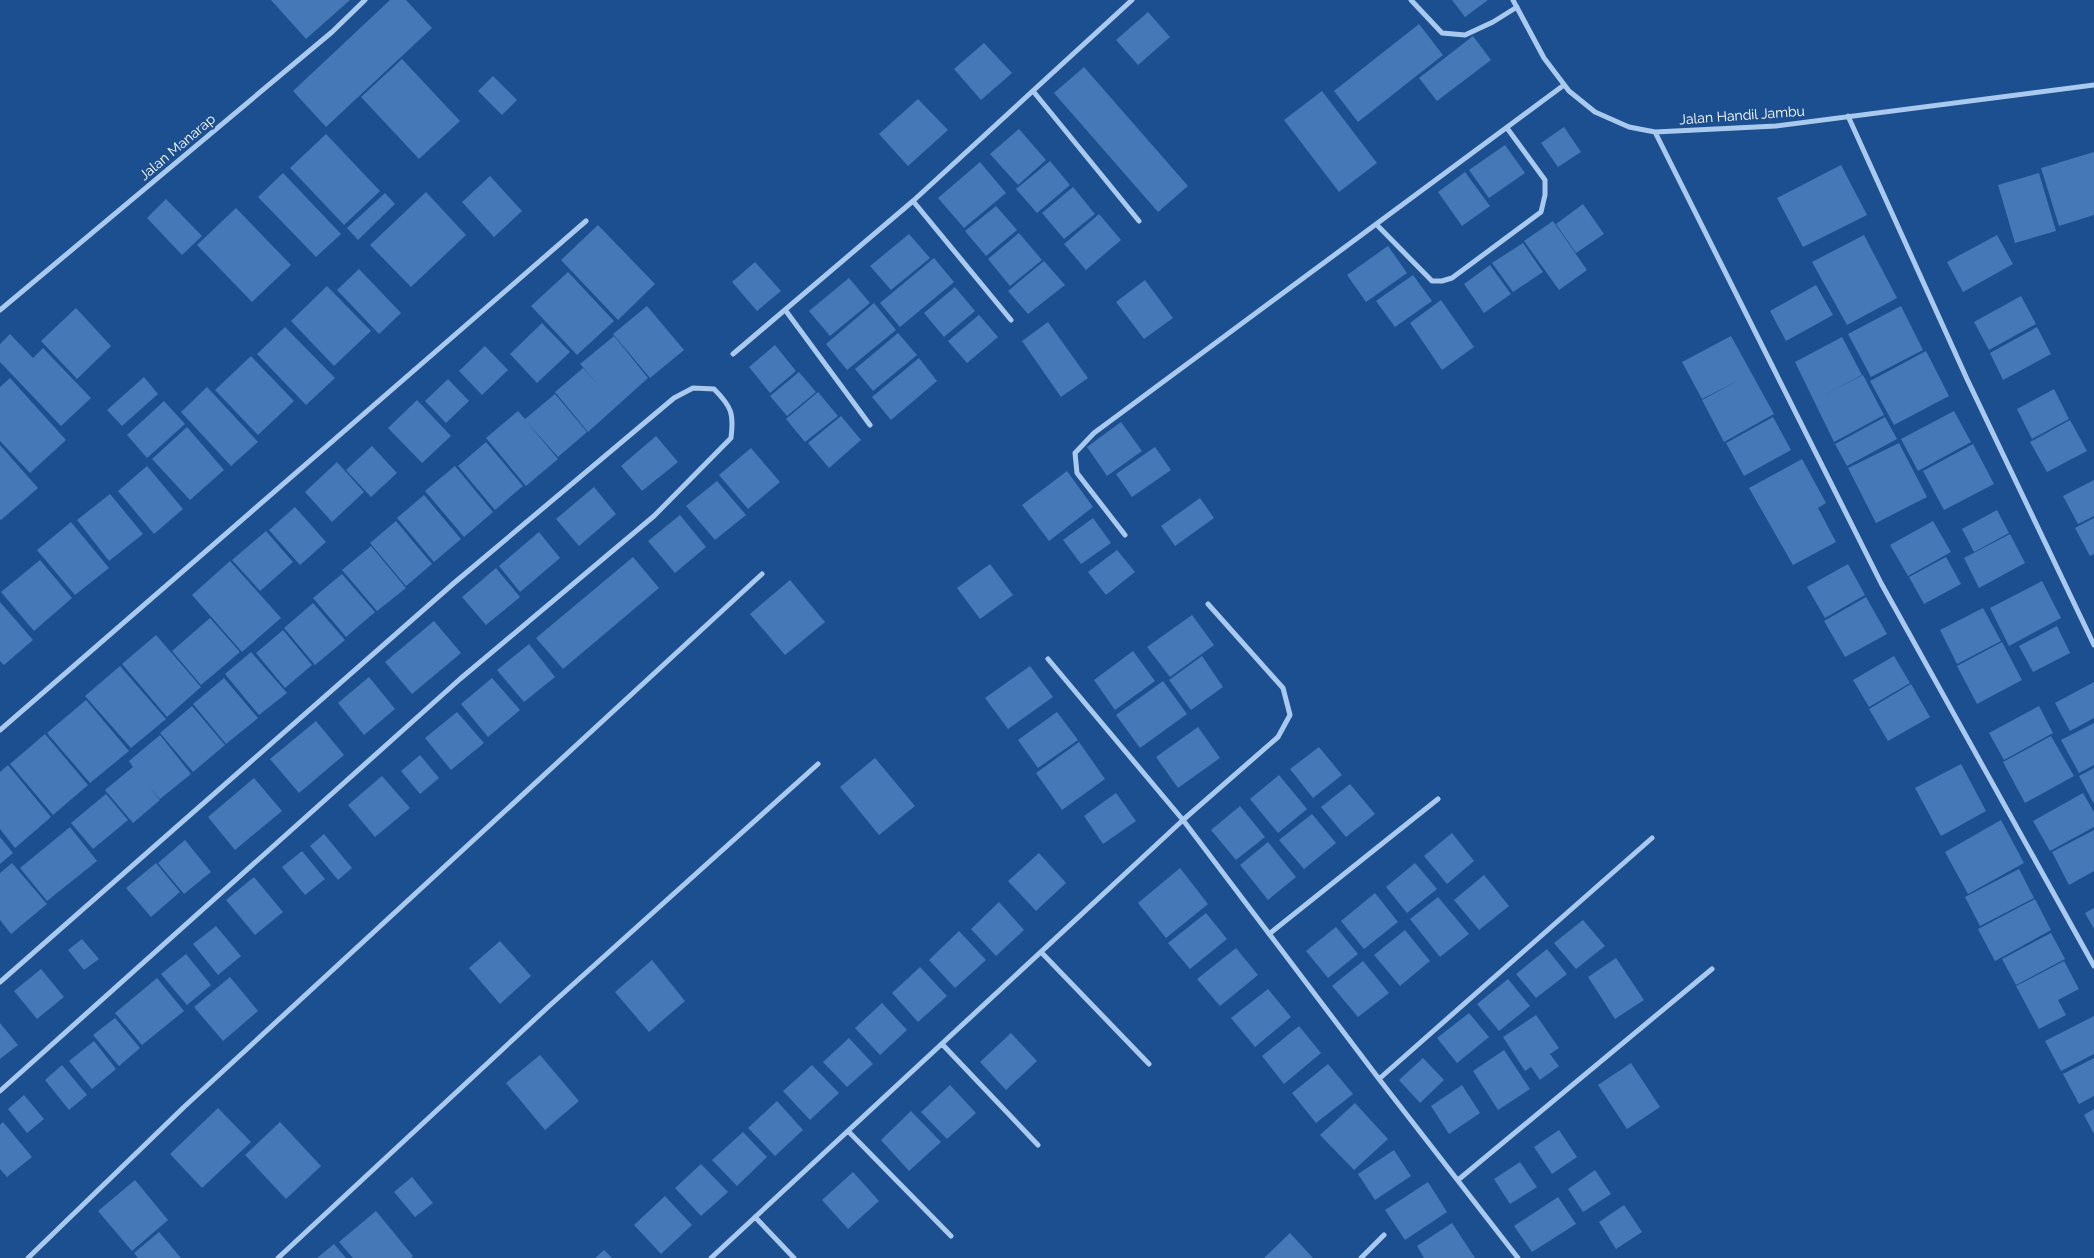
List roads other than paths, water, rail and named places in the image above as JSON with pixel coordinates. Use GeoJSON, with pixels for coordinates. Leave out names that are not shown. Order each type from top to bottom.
{"type":"FeatureCollection","features":[{"type":"Feature","properties":{"kind":"street","name":"Jalan Manarap"},"geometry":{"type":"LineString","coordinates":[[0,310],[332,32],[365,0]]}},
{"type":"Feature","properties":{"kind":"street"},"geometry":{"type":"LineString","coordinates":[[733,354],[786,311],[913,201],[1132,0]]}},
{"type":"Feature","properties":{"kind":"street"},"geometry":{"type":"LineString","coordinates":[[1410,0],[1442,33],[1465,35],[1494,22],[1517,7]]}},
{"type":"Feature","properties":{"kind":"street","name":"Jalan Handil Jambu"},"geometry":{"type":"LineString","coordinates":[[1512,0],[1544,58],[1564,85],[1595,112],[1629,128],[1655,132],[1776,126],[2094,85]]}},
{"type":"Feature","properties":{"kind":"street"},"geometry":{"type":"LineString","coordinates":[[1125,535],[1077,473],[1075,453],[1094,433],[1564,85]]}},
{"type":"Feature","properties":{"kind":"street"},"geometry":{"type":"LineString","coordinates":[[1033,90],[1139,221]]}},
{"type":"Feature","properties":{"kind":"street"},"geometry":{"type":"LineString","coordinates":[[1848,116],[1967,379],[2094,645]]}},
{"type":"Feature","properties":{"kind":"street"},"geometry":{"type":"LineString","coordinates":[[1377,225],[1432,280],[1442,281],[1452,278],[1541,212],[1545,196],[1545,180],[1507,128]]}},
{"type":"Feature","properties":{"kind":"street"},"geometry":{"type":"LineString","coordinates":[[1655,132],[1881,583],[2094,966]]}},
{"type":"Feature","properties":{"kind":"street"},"geometry":{"type":"LineString","coordinates":[[913,201],[1011,320]]}},
{"type":"Feature","properties":{"kind":"street"},"geometry":{"type":"LineString","coordinates":[[0,730],[586,221]]}},
{"type":"Feature","properties":{"kind":"street"},"geometry":{"type":"LineString","coordinates":[[786,311],[870,425]]}},
{"type":"Feature","properties":{"kind":"street"},"geometry":{"type":"LineString","coordinates":[[0,982],[454,584],[674,398],[693,388],[714,389],[722,397],[733,416],[732,438],[654,516],[460,678],[0,1092]]}},
{"type":"Feature","properties":{"kind":"street"},"geometry":{"type":"LineString","coordinates":[[28,1258],[184,1107],[762,574]]}},
{"type":"Feature","properties":{"kind":"street"},"geometry":{"type":"LineString","coordinates":[[711,1258],[1183,820],[1278,737],[1290,715],[1283,688],[1208,604]]}},
{"type":"Feature","properties":{"kind":"street"},"geometry":{"type":"LineString","coordinates":[[1048,658],[1183,820],[1379,1079],[1518,1258]]}},
{"type":"Feature","properties":{"kind":"street"},"geometry":{"type":"LineString","coordinates":[[278,1258],[548,1007],[818,764]]}},
{"type":"Feature","properties":{"kind":"street"},"geometry":{"type":"LineString","coordinates":[[1269,934],[1438,799]]}},
{"type":"Feature","properties":{"kind":"street"},"geometry":{"type":"LineString","coordinates":[[1379,1079],[1652,838]]}},
{"type":"Feature","properties":{"kind":"street"},"geometry":{"type":"LineString","coordinates":[[1041,952],[1149,1064]]}},
{"type":"Feature","properties":{"kind":"street"},"geometry":{"type":"LineString","coordinates":[[1458,1180],[1712,969]]}},
{"type":"Feature","properties":{"kind":"street"},"geometry":{"type":"LineString","coordinates":[[942,1044],[1038,1145]]}},
{"type":"Feature","properties":{"kind":"street"},"geometry":{"type":"LineString","coordinates":[[848,1131],[951,1236]]}},
{"type":"Feature","properties":{"kind":"street"},"geometry":{"type":"LineString","coordinates":[[755,1217],[794,1258]]}},
{"type":"Feature","properties":{"kind":"street"},"geometry":{"type":"LineString","coordinates":[[1360,1258],[1384,1235]]}}]}
